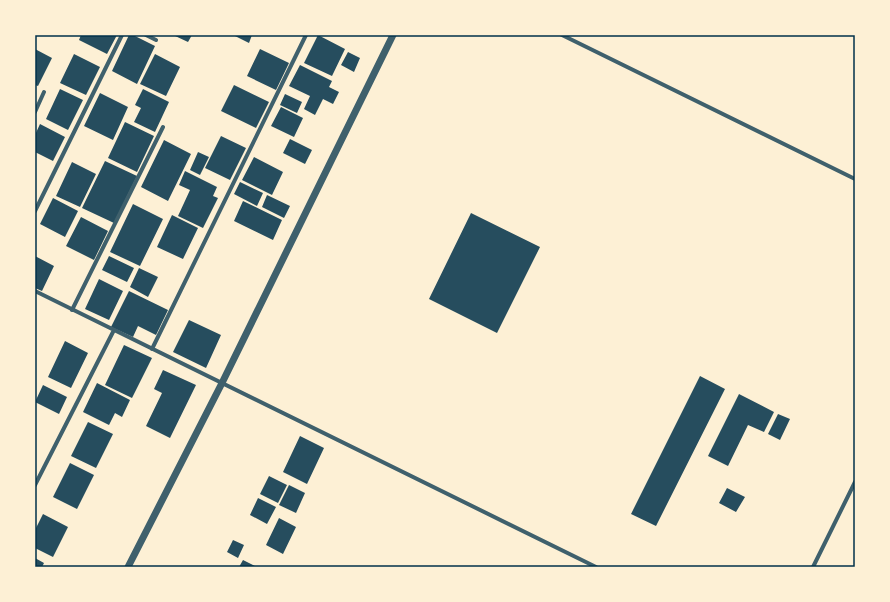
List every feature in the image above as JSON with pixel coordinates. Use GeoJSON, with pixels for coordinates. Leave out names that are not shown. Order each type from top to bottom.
{"type":"FeatureCollection","features":[{"type":"Feature","properties":{"kind":"street"},"geometry":{"type":"LineString","coordinates":[[35,211],[122,35]]}},
{"type":"Feature","properties":{"kind":"street"},"geometry":{"type":"LineString","coordinates":[[146,35],[156,40]]}},
{"type":"Feature","properties":{"kind":"street"},"geometry":{"type":"LineString","coordinates":[[152,349],[306,35]]}},
{"type":"Feature","properties":{"kind":"street"},"geometry":{"type":"LineString","coordinates":[[128,567],[222,383],[393,35]]}},
{"type":"Feature","properties":{"kind":"street"},"geometry":{"type":"LineString","coordinates":[[562,35],[855,179]]}},
{"type":"Feature","properties":{"kind":"street"},"geometry":{"type":"LineString","coordinates":[[35,112],[44,92]]}},
{"type":"Feature","properties":{"kind":"street"},"geometry":{"type":"LineString","coordinates":[[72,310],[163,127]]}},
{"type":"Feature","properties":{"kind":"street"},"geometry":{"type":"LineString","coordinates":[[35,291],[596,567]]}},
{"type":"Feature","properties":{"kind":"street"},"geometry":{"type":"LineString","coordinates":[[35,485],[114,330]]}},
{"type":"Feature","properties":{"kind":"street"},"geometry":{"type":"LineString","coordinates":[[813,567],[855,482]]}},
{"type":"Feature","properties":{"kind":"building"},"geometry":{"type":"Polygon","coordinates":[[[81,35],[117,35],[107,54],[79,40],[81,35]]]}},
{"type":"Feature","properties":{"kind":"building"},"geometry":{"type":"Polygon","coordinates":[[[129,35],[133,35],[155,46],[137,84],[112,71],[129,35]]]}},
{"type":"Feature","properties":{"kind":"building"},"geometry":{"type":"Polygon","coordinates":[[[173,35],[192,35],[188,42],[173,35]]]}},
{"type":"Feature","properties":{"kind":"building"},"geometry":{"type":"Polygon","coordinates":[[[233,35],[252,35],[249,43],[233,35]]]}},
{"type":"Feature","properties":{"kind":"building"},"geometry":{"type":"Polygon","coordinates":[[[318,35],[345,49],[332,76],[304,63],[318,35]]]}},
{"type":"Feature","properties":{"kind":"building"},"geometry":{"type":"Polygon","coordinates":[[[35,49],[52,58],[38,86],[35,85],[35,49]]]}},
{"type":"Feature","properties":{"kind":"building"},"geometry":{"type":"Polygon","coordinates":[[[260,49],[289,63],[276,90],[247,76],[260,49]]]}},
{"type":"Feature","properties":{"kind":"building"},"geometry":{"type":"Polygon","coordinates":[[[348,52],[360,58],[354,72],[341,65],[348,52]]]}},
{"type":"Feature","properties":{"kind":"building"},"geometry":{"type":"Polygon","coordinates":[[[74,54],[100,67],[86,95],[60,83],[74,54]]]}},
{"type":"Feature","properties":{"kind":"building"},"geometry":{"type":"Polygon","coordinates":[[[155,54],[180,67],[166,96],[140,84],[155,54]]]}},
{"type":"Feature","properties":{"kind":"building"},"geometry":{"type":"Polygon","coordinates":[[[300,65],[332,81],[329,87],[339,92],[333,104],[323,99],[315,115],[304,109],[310,96],[289,86],[300,65]]]}},
{"type":"Feature","properties":{"kind":"building"},"geometry":{"type":"Polygon","coordinates":[[[234,85],[269,102],[256,128],[221,111],[234,85]]]}},
{"type":"Feature","properties":{"kind":"building"},"geometry":{"type":"Polygon","coordinates":[[[60,89],[83,100],[68,130],[46,119],[60,89]]]}},
{"type":"Feature","properties":{"kind":"building"},"geometry":{"type":"Polygon","coordinates":[[[143,89],[169,102],[155,132],[134,122],[141,108],[135,105],[143,89]]]}},
{"type":"Feature","properties":{"kind":"building"},"geometry":{"type":"Polygon","coordinates":[[[100,93],[128,107],[113,140],[84,126],[100,93]]]}},
{"type":"Feature","properties":{"kind":"building"},"geometry":{"type":"Polygon","coordinates":[[[285,94],[302,102],[297,113],[280,105],[285,94]]]}},
{"type":"Feature","properties":{"kind":"building"},"geometry":{"type":"Polygon","coordinates":[[[281,107],[303,118],[294,137],[271,126],[281,107]]]}},
{"type":"Feature","properties":{"kind":"building"},"geometry":{"type":"Polygon","coordinates":[[[125,122],[154,136],[137,172],[108,158],[125,122]]]}},
{"type":"Feature","properties":{"kind":"building"},"geometry":{"type":"Polygon","coordinates":[[[40,124],[65,137],[53,161],[35,152],[35,135],[40,124]]]}},
{"type":"Feature","properties":{"kind":"building"},"geometry":{"type":"Polygon","coordinates":[[[221,136],[246,148],[230,180],[205,168],[221,136]]]}},
{"type":"Feature","properties":{"kind":"building"},"geometry":{"type":"Polygon","coordinates":[[[290,139],[312,150],[305,164],[283,153],[290,139]]]}},
{"type":"Feature","properties":{"kind":"building"},"geometry":{"type":"Polygon","coordinates":[[[164,140],[191,154],[168,201],[141,187],[164,140]]]}},
{"type":"Feature","properties":{"kind":"building"},"geometry":{"type":"Polygon","coordinates":[[[198,152],[209,157],[200,175],[190,170],[198,152]]]}},
{"type":"Feature","properties":{"kind":"building"},"geometry":{"type":"Polygon","coordinates":[[[254,157],[283,172],[272,195],[242,180],[254,157]]]}},
{"type":"Feature","properties":{"kind":"building"},"geometry":{"type":"Polygon","coordinates":[[[105,161],[137,176],[114,223],[82,208],[105,161]]]}},
{"type":"Feature","properties":{"kind":"building"},"geometry":{"type":"Polygon","coordinates":[[[72,162],[96,174],[80,207],[56,196],[72,162]]]}},
{"type":"Feature","properties":{"kind":"building"},"geometry":{"type":"Polygon","coordinates":[[[185,171],[217,187],[213,196],[218,198],[203,228],[178,216],[190,190],[179,185],[185,171]]]}},
{"type":"Feature","properties":{"kind":"building"},"geometry":{"type":"Polygon","coordinates":[[[240,182],[263,193],[257,206],[234,194],[240,182]]]}},
{"type":"Feature","properties":{"kind":"building"},"geometry":{"type":"Polygon","coordinates":[[[267,195],[290,206],[284,218],[262,207],[267,195]]]}},
{"type":"Feature","properties":{"kind":"building"},"geometry":{"type":"Polygon","coordinates":[[[53,198],[78,211],[65,237],[40,224],[53,198]]]}},
{"type":"Feature","properties":{"kind":"building"},"geometry":{"type":"Polygon","coordinates":[[[243,201],[282,220],[273,240],[234,221],[243,201]]]}},
{"type":"Feature","properties":{"kind":"building"},"geometry":{"type":"Polygon","coordinates":[[[133,204],[163,219],[140,266],[110,252],[133,204]]]}},
{"type":"Feature","properties":{"kind":"building"},"geometry":{"type":"Polygon","coordinates":[[[471,213],[540,247],[497,333],[429,299],[471,213]]]}},
{"type":"Feature","properties":{"kind":"building"},"geometry":{"type":"Polygon","coordinates":[[[172,215],[198,228],[183,259],[157,247],[172,215]]]}},
{"type":"Feature","properties":{"kind":"building"},"geometry":{"type":"Polygon","coordinates":[[[81,217],[108,231],[94,260],[66,246],[81,217]]]}},
{"type":"Feature","properties":{"kind":"building"},"geometry":{"type":"Polygon","coordinates":[[[35,256],[54,266],[42,291],[35,288],[35,256]]]}},
{"type":"Feature","properties":{"kind":"building"},"geometry":{"type":"Polygon","coordinates":[[[109,256],[134,268],[127,282],[102,270],[109,256]]]}},
{"type":"Feature","properties":{"kind":"building"},"geometry":{"type":"Polygon","coordinates":[[[139,268],[158,277],[148,297],[130,287],[139,268]]]}},
{"type":"Feature","properties":{"kind":"building"},"geometry":{"type":"Polygon","coordinates":[[[99,279],[123,291],[109,320],[85,309],[99,279]]]}},
{"type":"Feature","properties":{"kind":"building"},"geometry":{"type":"Polygon","coordinates":[[[129,291],[168,310],[156,335],[138,326],[133,337],[111,327],[129,291]]]}},
{"type":"Feature","properties":{"kind":"building"},"geometry":{"type":"Polygon","coordinates":[[[189,320],[221,335],[206,368],[173,352],[189,320]]]}},
{"type":"Feature","properties":{"kind":"building"},"geometry":{"type":"Polygon","coordinates":[[[65,341],[88,353],[71,388],[48,377],[65,341]]]}},
{"type":"Feature","properties":{"kind":"building"},"geometry":{"type":"Polygon","coordinates":[[[124,345],[152,358],[132,398],[105,385],[124,345]]]}},
{"type":"Feature","properties":{"kind":"building"},"geometry":{"type":"Polygon","coordinates":[[[163,370],[196,385],[170,438],[146,426],[162,393],[154,389],[163,370]]]}},
{"type":"Feature","properties":{"kind":"building"},"geometry":{"type":"Polygon","coordinates":[[[700,376],[725,389],[656,526],[631,514],[700,376]]]}},
{"type":"Feature","properties":{"kind":"building"},"geometry":{"type":"Polygon","coordinates":[[[97,383],[130,400],[122,417],[115,413],[109,425],[83,412],[97,383]]]}},
{"type":"Feature","properties":{"kind":"building"},"geometry":{"type":"Polygon","coordinates":[[[43,385],[67,397],[59,414],[35,402],[43,385]]]}},
{"type":"Feature","properties":{"kind":"building"},"geometry":{"type":"Polygon","coordinates":[[[739,394],[774,412],[764,432],[748,425],[728,466],[708,456],[739,394]]]}},
{"type":"Feature","properties":{"kind":"building"},"geometry":{"type":"Polygon","coordinates":[[[778,414],[790,419],[780,440],[768,434],[778,414]]]}},
{"type":"Feature","properties":{"kind":"building"},"geometry":{"type":"Polygon","coordinates":[[[88,422],[113,434],[96,468],[71,456],[88,422]]]}},
{"type":"Feature","properties":{"kind":"building"},"geometry":{"type":"Polygon","coordinates":[[[300,436],[324,448],[307,484],[283,472],[300,436]]]}},
{"type":"Feature","properties":{"kind":"building"},"geometry":{"type":"Polygon","coordinates":[[[70,463],[94,475],[77,509],[53,497],[70,463]]]}},
{"type":"Feature","properties":{"kind":"building"},"geometry":{"type":"Polygon","coordinates":[[[269,476],[287,485],[278,503],[260,494],[269,476]]]}},
{"type":"Feature","properties":{"kind":"building"},"geometry":{"type":"Polygon","coordinates":[[[289,485],[305,493],[296,513],[279,505],[289,485]]]}},
{"type":"Feature","properties":{"kind":"building"},"geometry":{"type":"Polygon","coordinates":[[[727,488],[745,497],[736,512],[719,503],[727,488]]]}},
{"type":"Feature","properties":{"kind":"building"},"geometry":{"type":"Polygon","coordinates":[[[258,498],[276,507],[267,524],[250,515],[258,498]]]}},
{"type":"Feature","properties":{"kind":"building"},"geometry":{"type":"Polygon","coordinates":[[[43,514],[68,527],[53,557],[35,548],[35,530],[43,514]]]}},
{"type":"Feature","properties":{"kind":"building"},"geometry":{"type":"Polygon","coordinates":[[[279,518],[296,527],[283,554],[266,545],[279,518]]]}},
{"type":"Feature","properties":{"kind":"building"},"geometry":{"type":"Polygon","coordinates":[[[233,540],[244,545],[238,558],[227,552],[233,540]]]}},
{"type":"Feature","properties":{"kind":"building"},"geometry":{"type":"Polygon","coordinates":[[[35,558],[44,563],[42,567],[35,567],[35,558]]]}},
{"type":"Feature","properties":{"kind":"building"},"geometry":{"type":"Polygon","coordinates":[[[243,560],[257,567],[239,567],[243,560]]]}}]}
